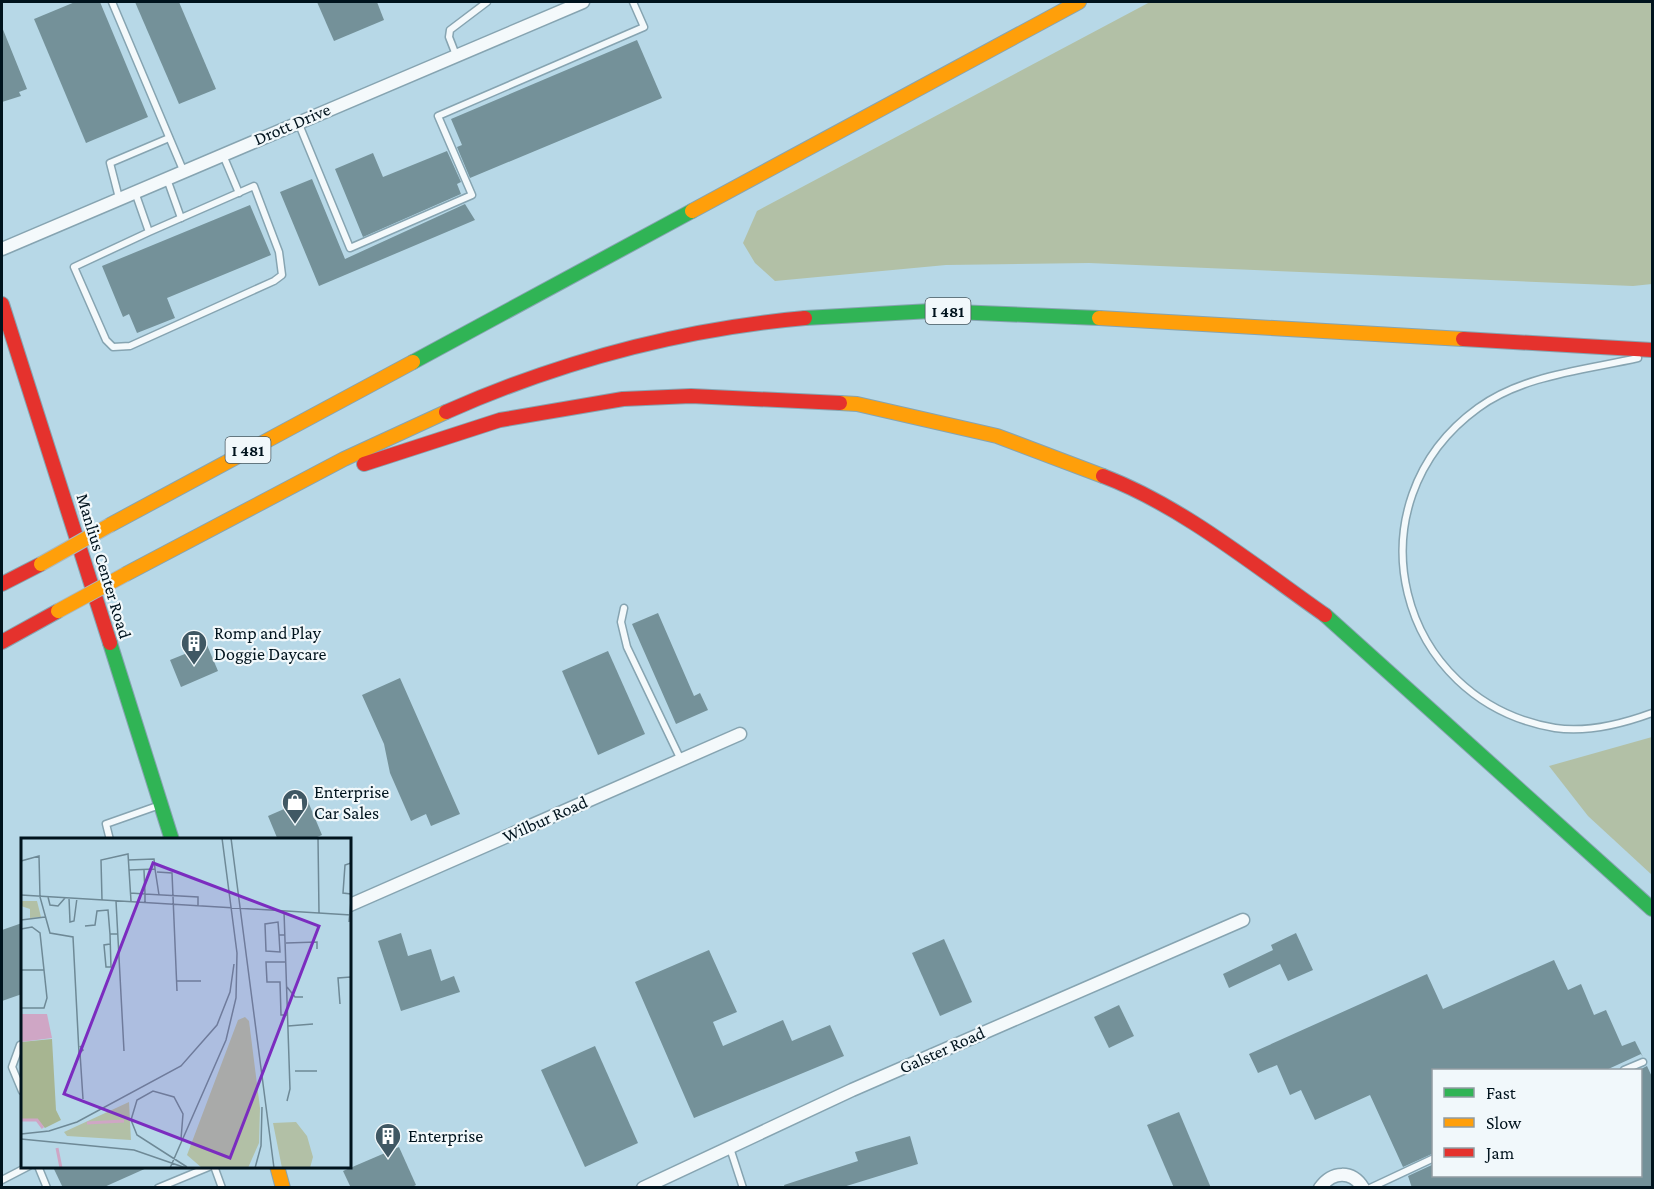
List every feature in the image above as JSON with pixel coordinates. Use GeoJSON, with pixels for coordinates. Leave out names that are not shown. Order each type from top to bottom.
{"type":"FeatureCollection","features":[{"type":"Feature","properties":{"kind":"main road","name":"I 481"},"geometry":{"type":"LineString","coordinates":[[2,584],[1079,2]]}},
{"type":"Feature","properties":{"kind":"main road"},"geometry":{"type":"LineString","coordinates":[[1063,11],[1084,2]]}},
{"type":"Feature","properties":{"kind":"main road","name":"Manlius Center Road"},"geometry":{"type":"LineString","coordinates":[[2,304],[171,838]]}},
{"type":"Feature","properties":{"kind":"main road","name":"I 481"},"geometry":{"type":"LineString","coordinates":[[2,642],[274,495],[423,422],[570,365],[644,345],[773,322],[876,313],[1002,313],[1653,350]]}},
{"type":"Feature","properties":{"kind":"main road"},"geometry":{"type":"LineString","coordinates":[[274,495],[426,442],[500,420],[623,399],[691,396],[857,404],[997,436],[1119,482],[1203,529],[1325,615],[1653,909]]}},
{"type":"Feature","properties":{"kind":"main road"},"geometry":{"type":"LineString","coordinates":[[277,1168],[283,1188]]}},
{"type":"Feature","properties":{"kind":"street","name":"Drott Drive"},"geometry":{"type":"LineString","coordinates":[[2,249],[183,170],[583,2]]}},
{"type":"Feature","properties":{"kind":"street","name":"Wilbur Road"},"geometry":{"type":"LineString","coordinates":[[351,905],[740,734]]}},
{"type":"Feature","properties":{"kind":"street","name":"Galster Road"},"geometry":{"type":"LineString","coordinates":[[643,1188],[862,1085],[1243,920]]}},
{"type":"Feature","properties":{"kind":"street"},"geometry":{"type":"LineString","coordinates":[[1320,1188],[1334,1175],[1344,1174],[1354,1178],[1363,1188]]}},
{"type":"Feature","properties":{"kind":"lane"},"geometry":{"type":"LineString","coordinates":[[112,2],[183,170]]}},
{"type":"Feature","properties":{"kind":"lane"},"geometry":{"type":"LineString","coordinates":[[456,55],[449,37],[450,30],[487,2]]}},
{"type":"Feature","properties":{"kind":"lane"},"geometry":{"type":"LineString","coordinates":[[298,122],[350,248],[472,195],[438,116],[644,27],[633,2]]}},
{"type":"Feature","properties":{"kind":"lane"},"geometry":{"type":"LineString","coordinates":[[119,198],[110,164],[170,138]]}},
{"type":"Feature","properties":{"kind":"lane"},"geometry":{"type":"LineString","coordinates":[[222,154],[239,193]]}},
{"type":"Feature","properties":{"kind":"lane"},"geometry":{"type":"LineString","coordinates":[[166,178],[182,218]]}},
{"type":"Feature","properties":{"kind":"lane"},"geometry":{"type":"LineString","coordinates":[[254,186],[279,252],[282,275],[274,281],[130,346],[113,347],[106,340],[74,267],[239,193],[254,186]]}},
{"type":"Feature","properties":{"kind":"lane"},"geometry":{"type":"LineString","coordinates":[[134,191],[149,232]]}},
{"type":"Feature","properties":{"kind":"lane"},"geometry":{"type":"LineString","coordinates":[[1653,355],[1534,381],[1493,398],[1448,432],[1424,466],[1410,497],[1403,531],[1402,567],[1409,605],[1425,640],[1449,674],[1499,711],[1518,719],[1556,728],[1593,729],[1653,713]]}},
{"type":"Feature","properties":{"kind":"lane"},"geometry":{"type":"LineString","coordinates":[[624,608],[621,622],[627,647],[681,760]]}},
{"type":"Feature","properties":{"kind":"lane"},"geometry":{"type":"LineString","coordinates":[[110,838],[106,824],[161,805]]}},
{"type":"Feature","properties":{"kind":"lane"},"geometry":{"type":"LineString","coordinates":[[21,1044],[12,1067],[21,1089]]}},
{"type":"Feature","properties":{"kind":"lane"},"geometry":{"type":"LineString","coordinates":[[1628,1069],[1643,1062]]}},
{"type":"Feature","properties":{"kind":"lane"},"geometry":{"type":"LineString","coordinates":[[730,1148],[744,1188]]}},
{"type":"Feature","properties":{"kind":"lane"},"geometry":{"type":"LineString","coordinates":[[1370,1188],[1432,1159]]}},
{"type":"Feature","properties":{"kind":"lane"},"geometry":{"type":"LineString","coordinates":[[2,1180],[27,1168]]}},
{"type":"Feature","properties":{"kind":"lane"},"geometry":{"type":"LineString","coordinates":[[38,1168],[47,1188]]}},
{"type":"Feature","properties":{"kind":"lane"},"geometry":{"type":"LineString","coordinates":[[158,1188],[210,1168]]}},
{"type":"Feature","properties":{"kind":"lane"},"geometry":{"type":"LineString","coordinates":[[213,1168],[222,1188]]}},
{"type":"Feature","properties":{"kind":"green space"},"geometry":{"type":"Polygon","coordinates":[[[1150,2],[1652,2],[1652,284],[1633,286],[1089,263],[946,265],[775,281],[755,263],[743,243],[757,211],[1150,2]]]}},
{"type":"Feature","properties":{"kind":"green space"},"geometry":{"type":"Polygon","coordinates":[[[1652,737],[1652,875],[1588,816],[1549,766],[1652,737]]]}},
{"type":"Feature","properties":{"kind":"building"},"geometry":{"type":"Polygon","coordinates":[[[75,2],[100,2],[148,117],[86,143],[34,19],[75,2]]]}},
{"type":"Feature","properties":{"kind":"building"},"geometry":{"type":"Polygon","coordinates":[[[135,2],[179,2],[216,89],[179,104],[135,2]]]}},
{"type":"Feature","properties":{"kind":"building"},"geometry":{"type":"Polygon","coordinates":[[[317,2],[377,2],[384,20],[334,41],[317,2]]]}},
{"type":"Feature","properties":{"kind":"building"},"geometry":{"type":"Polygon","coordinates":[[[2,27],[27,89],[19,92],[21,96],[2,102],[2,27]]]}},
{"type":"Feature","properties":{"kind":"building"},"geometry":{"type":"Polygon","coordinates":[[[637,40],[662,98],[470,178],[457,147],[462,145],[451,119],[637,40]]]}},
{"type":"Feature","properties":{"kind":"building"},"geometry":{"type":"Polygon","coordinates":[[[447,151],[461,182],[457,184],[461,194],[363,237],[335,169],[373,153],[383,177],[447,151]]]}},
{"type":"Feature","properties":{"kind":"building"},"geometry":{"type":"Polygon","coordinates":[[[312,179],[345,259],[465,204],[475,220],[319,286],[280,192],[312,179]]]}},
{"type":"Feature","properties":{"kind":"building"},"geometry":{"type":"Polygon","coordinates":[[[250,205],[271,255],[167,298],[175,318],[137,333],[129,314],[123,317],[102,266],[250,205]]]}},
{"type":"Feature","properties":{"kind":"building"},"geometry":{"type":"Polygon","coordinates":[[[658,613],[694,696],[700,693],[708,710],[676,724],[632,624],[658,613]]]}},
{"type":"Feature","properties":{"kind":"building","name":"Romp and Play Doggie Daycare"},"geometry":{"type":"Polygon","coordinates":[[[207,645],[218,671],[181,687],[170,660],[207,645]]]}},
{"type":"Feature","properties":{"kind":"building"},"geometry":{"type":"Polygon","coordinates":[[[608,651],[645,734],[598,755],[562,671],[608,651]]]}},
{"type":"Feature","properties":{"kind":"building"},"geometry":{"type":"Polygon","coordinates":[[[400,678],[460,814],[431,826],[426,814],[411,821],[390,773],[384,744],[362,695],[400,678]]]}},
{"type":"Feature","properties":{"kind":"building","name":"Enterprise Car Sales"},"geometry":{"type":"Polygon","coordinates":[[[307,799],[322,835],[315,838],[277,838],[268,816],[307,799]]]}},
{"type":"Feature","properties":{"kind":"building"},"geometry":{"type":"Polygon","coordinates":[[[21,923],[21,994],[2,1001],[2,930],[21,923]]]}},
{"type":"Feature","properties":{"kind":"building"},"geometry":{"type":"Polygon","coordinates":[[[401,933],[408,956],[431,949],[441,981],[454,976],[460,992],[401,1011],[378,941],[401,933]]]}},
{"type":"Feature","properties":{"kind":"building"},"geometry":{"type":"Polygon","coordinates":[[[1296,933],[1313,970],[1288,981],[1280,964],[1229,988],[1223,974],[1273,950],[1271,945],[1296,933]]]}},
{"type":"Feature","properties":{"kind":"building"},"geometry":{"type":"Polygon","coordinates":[[[944,939],[972,1002],[940,1016],[912,953],[944,939]]]}},
{"type":"Feature","properties":{"kind":"building"},"geometry":{"type":"Polygon","coordinates":[[[709,950],[737,1012],[713,1022],[723,1046],[783,1020],[792,1041],[830,1025],[844,1056],[694,1118],[635,982],[709,950]]]}},
{"type":"Feature","properties":{"kind":"building"},"geometry":{"type":"Polygon","coordinates":[[[1554,960],[1568,990],[1581,984],[1594,1015],[1606,1010],[1622,1046],[1635,1041],[1643,1057],[1641,1054],[1608,1069],[1432,1069],[1432,1154],[1403,1167],[1370,1095],[1315,1120],[1301,1090],[1290,1095],[1277,1065],[1258,1073],[1249,1054],[1427,974],[1443,1009],[1554,960]]]}},
{"type":"Feature","properties":{"kind":"building"},"geometry":{"type":"Polygon","coordinates":[[[1119,1005],[1134,1036],[1109,1048],[1094,1017],[1119,1005]]]}},
{"type":"Feature","properties":{"kind":"building"},"geometry":{"type":"Polygon","coordinates":[[[595,1046],[638,1143],[585,1167],[541,1070],[595,1046]]]}},
{"type":"Feature","properties":{"kind":"building"},"geometry":{"type":"Polygon","coordinates":[[[1647,1066],[1653,1079],[1653,1188],[1412,1188],[1408,1176],[1432,1165],[1432,1177],[1642,1177],[1641,1069],[1647,1066]]]}},
{"type":"Feature","properties":{"kind":"building"},"geometry":{"type":"Polygon","coordinates":[[[1179,1112],[1211,1188],[1174,1188],[1147,1125],[1179,1112]]]}},
{"type":"Feature","properties":{"kind":"building"},"geometry":{"type":"Polygon","coordinates":[[[910,1136],[918,1164],[840,1188],[785,1188],[784,1185],[858,1161],[855,1152],[910,1136]]]}},
{"type":"Feature","properties":{"kind":"building","name":"Enterprise"},"geometry":{"type":"Polygon","coordinates":[[[399,1147],[416,1185],[410,1188],[351,1188],[343,1171],[399,1147]]]}},
{"type":"Feature","properties":{"kind":"building"},"geometry":{"type":"Polygon","coordinates":[[[53,1168],[147,1168],[102,1188],[63,1188],[53,1168]]]}},
{"type":"Feature","properties":{"kind":"traffic: fast"},"geometry":{"type":"LineString","coordinates":[[413,362],[692,211]]}},
{"type":"Feature","properties":{"kind":"traffic: fast"},"geometry":{"type":"LineString","coordinates":[[805,318],[931,311],[1099,318]]}},
{"type":"Feature","properties":{"kind":"traffic: fast"},"geometry":{"type":"LineString","coordinates":[[1325,615],[1652,909]]}},
{"type":"Feature","properties":{"kind":"traffic: fast"},"geometry":{"type":"LineString","coordinates":[[110,643],[171,838]]}},
{"type":"Feature","properties":{"kind":"traffic: slow"},"geometry":{"type":"LineString","coordinates":[[692,211],[1079,2]]}},
{"type":"Feature","properties":{"kind":"traffic: slow"},"geometry":{"type":"LineString","coordinates":[[1099,318],[1463,339]]}},
{"type":"Feature","properties":{"kind":"traffic: slow"},"geometry":{"type":"LineString","coordinates":[[110,525],[413,362]]}},
{"type":"Feature","properties":{"kind":"traffic: slow"},"geometry":{"type":"LineString","coordinates":[[840,403],[857,404],[997,436],[1103,476]]}},
{"type":"Feature","properties":{"kind":"traffic: slow"},"geometry":{"type":"LineString","coordinates":[[126,574],[344,459],[446,412]]}},
{"type":"Feature","properties":{"kind":"traffic: slow"},"geometry":{"type":"LineString","coordinates":[[41,564],[110,525]]}},
{"type":"Feature","properties":{"kind":"traffic: slow"},"geometry":{"type":"LineString","coordinates":[[58,611],[126,574]]}},
{"type":"Feature","properties":{"kind":"traffic: slow"},"geometry":{"type":"LineString","coordinates":[[278,1168],[283,1188]]}},
{"type":"Feature","properties":{"kind":"traffic: jam"},"geometry":{"type":"LineString","coordinates":[[2,304],[110,643]]}},
{"type":"Feature","properties":{"kind":"traffic: jam"},"geometry":{"type":"LineString","coordinates":[[446,412],[532,378],[622,350],[713,330],[805,318]]}},
{"type":"Feature","properties":{"kind":"traffic: jam"},"geometry":{"type":"LineString","coordinates":[[1463,339],[1652,350]]}},
{"type":"Feature","properties":{"kind":"traffic: jam"},"geometry":{"type":"LineString","coordinates":[[364,464],[500,420],[623,399],[691,396],[840,403]]}},
{"type":"Feature","properties":{"kind":"traffic: jam"},"geometry":{"type":"LineString","coordinates":[[1103,476],[1161,503],[1190,520],[1325,615]]}},
{"type":"Feature","properties":{"kind":"traffic: jam"},"geometry":{"type":"LineString","coordinates":[[2,584],[41,564]]}},
{"type":"Feature","properties":{"kind":"traffic: jam"},"geometry":{"type":"LineString","coordinates":[[2,642],[58,611]]}},
{"type":"Feature","properties":{"kind":"place","name":"Romp and Play Doggie Daycare"},"geometry":{"type":"Point","coordinates":[194,666]}},
{"type":"Feature","properties":{"kind":"place","name":"Enterprise Car Sales"},"geometry":{"type":"Point","coordinates":[295,825]}},
{"type":"Feature","properties":{"kind":"place","name":"Enterprise"},"geometry":{"type":"Point","coordinates":[388,1159]}}]}
